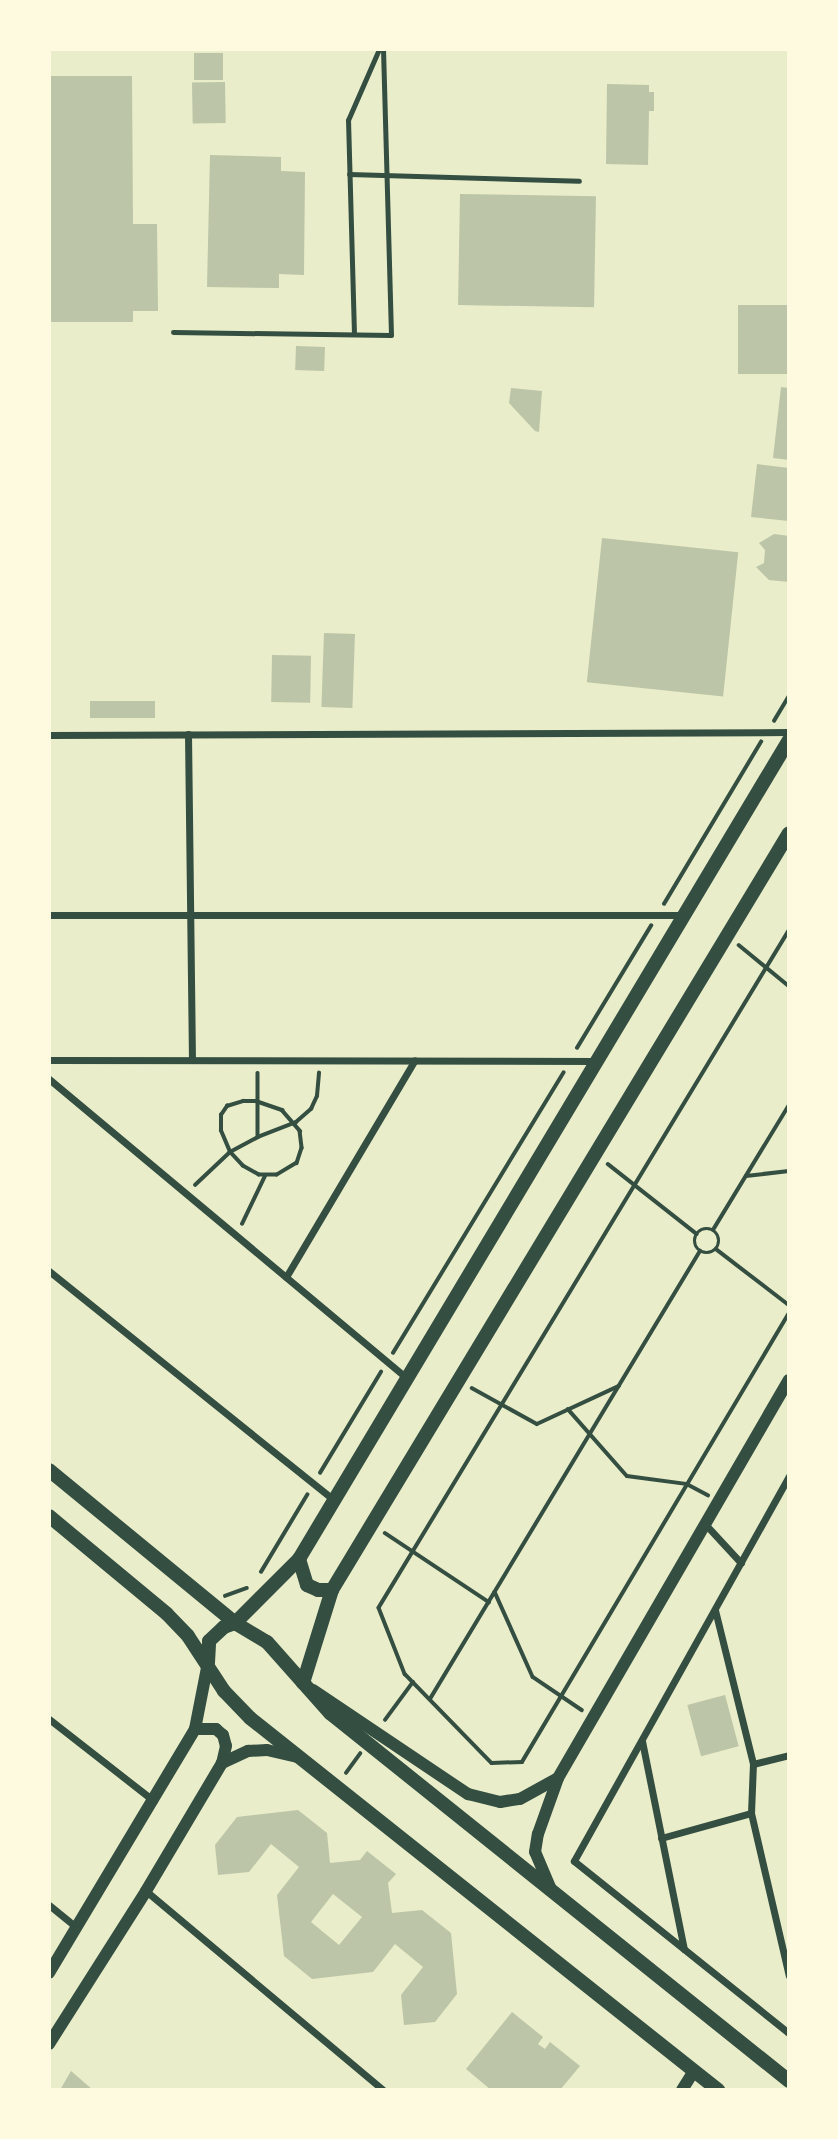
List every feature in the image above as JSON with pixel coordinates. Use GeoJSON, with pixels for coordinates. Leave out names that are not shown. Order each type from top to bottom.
{"type":"FeatureCollection","features":[{"type":"Feature","properties":{"kind":"main road"},"geometry":{"type":"LineString","coordinates":[[208,1663],[209,1641],[224,1627],[235,1623],[299,1559],[789,740]]}},
{"type":"Feature","properties":{"kind":"main road"},"geometry":{"type":"LineString","coordinates":[[303,1683],[332,1590],[789,833]]}},
{"type":"Feature","properties":{"kind":"main road"},"geometry":{"type":"LineString","coordinates":[[49,1470],[235,1623],[267,1643],[330,1713],[367,1744],[555,1897],[789,2081]]}},
{"type":"Feature","properties":{"kind":"main road"},"geometry":{"type":"LineString","coordinates":[[49,1516],[167,1614],[208,1663],[224,1691],[250,1718],[718,2090]]}},
{"type":"Feature","properties":{"kind":"main road"},"geometry":{"type":"LineString","coordinates":[[299,1559],[307,1585],[318,1590],[332,1590]]}},
{"type":"Feature","properties":{"kind":"street"},"geometry":{"type":"LineString","coordinates":[[49,735],[789,732]]}},
{"type":"Feature","properties":{"kind":"street"},"geometry":{"type":"LineString","coordinates":[[188,734],[192,1060]]}},
{"type":"Feature","properties":{"kind":"street"},"geometry":{"type":"LineString","coordinates":[[49,915],[684,915]]}},
{"type":"Feature","properties":{"kind":"street"},"geometry":{"type":"LineString","coordinates":[[49,1060],[597,1061]]}},
{"type":"Feature","properties":{"kind":"street"},"geometry":{"type":"LineString","coordinates":[[286,1277],[415,1060]]}},
{"type":"Feature","properties":{"kind":"street"},"geometry":{"type":"LineString","coordinates":[[49,1079],[407,1378]]}},
{"type":"Feature","properties":{"kind":"street"},"geometry":{"type":"LineString","coordinates":[[49,1271],[334,1500]]}},
{"type":"Feature","properties":{"kind":"street"},"geometry":{"type":"LineString","coordinates":[[555,1897],[541,1871],[535,1852],[538,1834],[558,1778],[789,1380]]}},
{"type":"Feature","properties":{"kind":"street"},"geometry":{"type":"LineString","coordinates":[[789,1476],[574,1861],[789,2033]]}},
{"type":"Feature","properties":{"kind":"street"},"geometry":{"type":"LineString","coordinates":[[705,1524],[741,1563]]}},
{"type":"Feature","properties":{"kind":"street"},"geometry":{"type":"LineString","coordinates":[[715,1610],[753,1764],[751,1813],[789,1976]]}},
{"type":"Feature","properties":{"kind":"street"},"geometry":{"type":"LineString","coordinates":[[49,1973],[195,1729],[208,1663]]}},
{"type":"Feature","properties":{"kind":"street"},"geometry":{"type":"LineString","coordinates":[[303,1683],[468,1794],[500,1802],[520,1799],[558,1778]]}},
{"type":"Feature","properties":{"kind":"street"},"geometry":{"type":"LineString","coordinates":[[49,1719],[154,1801]]}},
{"type":"Feature","properties":{"kind":"street"},"geometry":{"type":"LineString","coordinates":[[49,2044],[146,1891],[222,1763],[226,1746],[223,1735],[216,1730],[195,1729]]}},
{"type":"Feature","properties":{"kind":"street"},"geometry":{"type":"LineString","coordinates":[[642,1740],[684,1949]]}},
{"type":"Feature","properties":{"kind":"street"},"geometry":{"type":"LineString","coordinates":[[222,1763],[248,1751],[267,1750],[298,1757]]}},
{"type":"Feature","properties":{"kind":"street"},"geometry":{"type":"LineString","coordinates":[[753,1764],[789,1755]]}},
{"type":"Feature","properties":{"kind":"street"},"geometry":{"type":"LineString","coordinates":[[661,1838],[751,1813]]}},
{"type":"Feature","properties":{"kind":"street"},"geometry":{"type":"LineString","coordinates":[[146,1891],[383,2090]]}},
{"type":"Feature","properties":{"kind":"street"},"geometry":{"type":"LineString","coordinates":[[49,1905],[77,1928]]}},
{"type":"Feature","properties":{"kind":"street"},"geometry":{"type":"LineString","coordinates":[[682,2090],[694,2071]]}},
{"type":"Feature","properties":{"kind":"lane"},"geometry":{"type":"LineString","coordinates":[[354,334],[348,120],[381,49]]}},
{"type":"Feature","properties":{"kind":"lane"},"geometry":{"type":"LineString","coordinates":[[173,332],[391,334],[381,49]]}},
{"type":"Feature","properties":{"kind":"lane"},"geometry":{"type":"LineString","coordinates":[[349,174],[579,181]]}},
{"type":"Feature","properties":{"kind":"path"},"geometry":{"type":"LineString","coordinates":[[259,1575],[789,696]]}},
{"type":"Feature","properties":{"kind":"path"},"geometry":{"type":"LineString","coordinates":[[789,931],[379,1608],[405,1674],[492,1763],[522,1762],[789,1314]]}},
{"type":"Feature","properties":{"kind":"path"},"geometry":{"type":"LineString","coordinates":[[727,935],[789,986]]}},
{"type":"Feature","properties":{"kind":"path"},"geometry":{"type":"LineString","coordinates":[[258,1060],[258,1137]]}},
{"type":"Feature","properties":{"kind":"path"},"geometry":{"type":"LineString","coordinates":[[186,1194],[230,1153],[258,1137],[296,1122],[311,1109],[317,1096],[321,1060]]}},
{"type":"Feature","properties":{"kind":"path"},"geometry":{"type":"LineString","coordinates":[[256,1101],[274,1105],[296,1122],[302,1140],[297,1163],[285,1172],[265,1176],[250,1171],[230,1153],[221,1131],[223,1110],[234,1103],[256,1101]]}},
{"type":"Feature","properties":{"kind":"path"},"geometry":{"type":"LineString","coordinates":[[713,1230],[789,1104]]}},
{"type":"Feature","properties":{"kind":"path"},"geometry":{"type":"LineString","coordinates":[[595,1154],[697,1234]]}},
{"type":"Feature","properties":{"kind":"path"},"geometry":{"type":"LineString","coordinates":[[746,1176],[789,1171]]}},
{"type":"Feature","properties":{"kind":"path"},"geometry":{"type":"LineString","coordinates":[[236,1235],[265,1176]]}},
{"type":"Feature","properties":{"kind":"path"},"geometry":{"type":"LineString","coordinates":[[704,1228],[713,1230],[719,1239],[716,1249],[709,1253],[700,1251],[695,1243],[697,1234],[704,1228]]}},
{"type":"Feature","properties":{"kind":"path"},"geometry":{"type":"LineString","coordinates":[[716,1249],[789,1305]]}},
{"type":"Feature","properties":{"kind":"path"},"geometry":{"type":"LineString","coordinates":[[430,1699],[700,1251]]}},
{"type":"Feature","properties":{"kind":"path"},"geometry":{"type":"LineString","coordinates":[[458,1381],[537,1424],[619,1387]]}},
{"type":"Feature","properties":{"kind":"path"},"geometry":{"type":"LineString","coordinates":[[568,1409],[627,1476],[687,1485],[719,1500]]}},
{"type":"Feature","properties":{"kind":"path"},"geometry":{"type":"LineString","coordinates":[[372,1524],[489,1602]]}},
{"type":"Feature","properties":{"kind":"path"},"geometry":{"type":"LineString","coordinates":[[198,1592],[207,1586],[223,1597],[253,1586]]}},
{"type":"Feature","properties":{"kind":"path"},"geometry":{"type":"LineString","coordinates":[[495,1592],[533,1677],[593,1718]]}},
{"type":"Feature","properties":{"kind":"path"},"geometry":{"type":"LineString","coordinates":[[376,1732],[413,1682]]}},
{"type":"Feature","properties":{"kind":"path"},"geometry":{"type":"LineString","coordinates":[[335,1788],[367,1744]]}},
{"type":"Feature","properties":{"kind":"building"},"geometry":{"type":"Polygon","coordinates":[[[194,53],[223,53],[223,80],[194,80],[194,53]]]}},
{"type":"Feature","properties":{"kind":"building"},"geometry":{"type":"Polygon","coordinates":[[[49,76],[132,76],[133,224],[157,224],[158,311],[133,311],[133,322],[49,322],[49,76]]]}},
{"type":"Feature","properties":{"kind":"building"},"geometry":{"type":"Polygon","coordinates":[[[225,82],[226,123],[193,124],[192,83],[225,82]]]}},
{"type":"Feature","properties":{"kind":"building"},"geometry":{"type":"Polygon","coordinates":[[[607,84],[649,85],[649,92],[654,92],[654,111],[649,111],[648,165],[606,164],[607,84]]]}},
{"type":"Feature","properties":{"kind":"building"},"geometry":{"type":"Polygon","coordinates":[[[210,155],[281,157],[281,171],[305,172],[304,275],[279,274],[279,288],[207,287],[210,155]]]}},
{"type":"Feature","properties":{"kind":"building"},"geometry":{"type":"Polygon","coordinates":[[[460,194],[596,196],[594,307],[458,305],[460,194]]]}},
{"type":"Feature","properties":{"kind":"building"},"geometry":{"type":"Polygon","coordinates":[[[738,305],[789,305],[789,374],[738,374],[738,305]]]}},
{"type":"Feature","properties":{"kind":"building"},"geometry":{"type":"Polygon","coordinates":[[[296,346],[325,347],[324,371],[295,370],[296,346]]]}},
{"type":"Feature","properties":{"kind":"building"},"geometry":{"type":"Polygon","coordinates":[[[781,387],[789,388],[789,460],[773,458],[781,387]]]}},
{"type":"Feature","properties":{"kind":"building"},"geometry":{"type":"Polygon","coordinates":[[[511,388],[542,391],[539,432],[509,403],[511,388]]]}},
{"type":"Feature","properties":{"kind":"building"},"geometry":{"type":"Polygon","coordinates":[[[757,464],[789,468],[789,521],[751,517],[757,464]]]}},
{"type":"Feature","properties":{"kind":"building"},"geometry":{"type":"Polygon","coordinates":[[[774,534],[789,536],[789,582],[769,580],[756,567],[764,563],[765,550],[759,543],[774,534]]]}},
{"type":"Feature","properties":{"kind":"building"},"geometry":{"type":"Polygon","coordinates":[[[602,538],[738,552],[723,697],[587,682],[602,538]]]}},
{"type":"Feature","properties":{"kind":"building"},"geometry":{"type":"Polygon","coordinates":[[[324,633],[355,634],[352,708],[321,707],[324,633]]]}},
{"type":"Feature","properties":{"kind":"building"},"geometry":{"type":"Polygon","coordinates":[[[272,655],[311,656],[310,703],[271,702],[272,655]]]}},
{"type":"Feature","properties":{"kind":"building"},"geometry":{"type":"Polygon","coordinates":[[[90,701],[155,701],[155,718],[90,718],[90,701]]]}},
{"type":"Feature","properties":{"kind":"building"},"geometry":{"type":"Polygon","coordinates":[[[725,1695],[739,1746],[701,1756],[687,1705],[725,1695]]]}},
{"type":"Feature","properties":{"kind":"building"},"geometry":{"type":"Polygon","coordinates":[[[298,1810],[327,1833],[330,1863],[360,1860],[367,1851],[396,1874],[388,1883],[392,1913],[422,1910],[451,1933],[457,1994],[435,2022],[404,2025],[401,1995],[423,1967],[395,1944],[373,1972],[312,1979],[284,1956],[277,1895],[299,1867],[271,1844],[249,1872],[218,1875],[215,1845],[237,1817],[298,1810]],[[333,1894],[311,1922],[339,1945],[362,1917],[333,1894]]]}},
{"type":"Feature","properties":{"kind":"building"},"geometry":{"type":"Polygon","coordinates":[[[512,2012],[543,2037],[538,2044],[545,2049],[550,2042],[580,2066],[560,2090],[491,2090],[466,2069],[512,2012]]]}},
{"type":"Feature","properties":{"kind":"building"},"geometry":{"type":"Polygon","coordinates":[[[71,2071],[93,2090],[60,2090],[71,2071]]]}}]}
